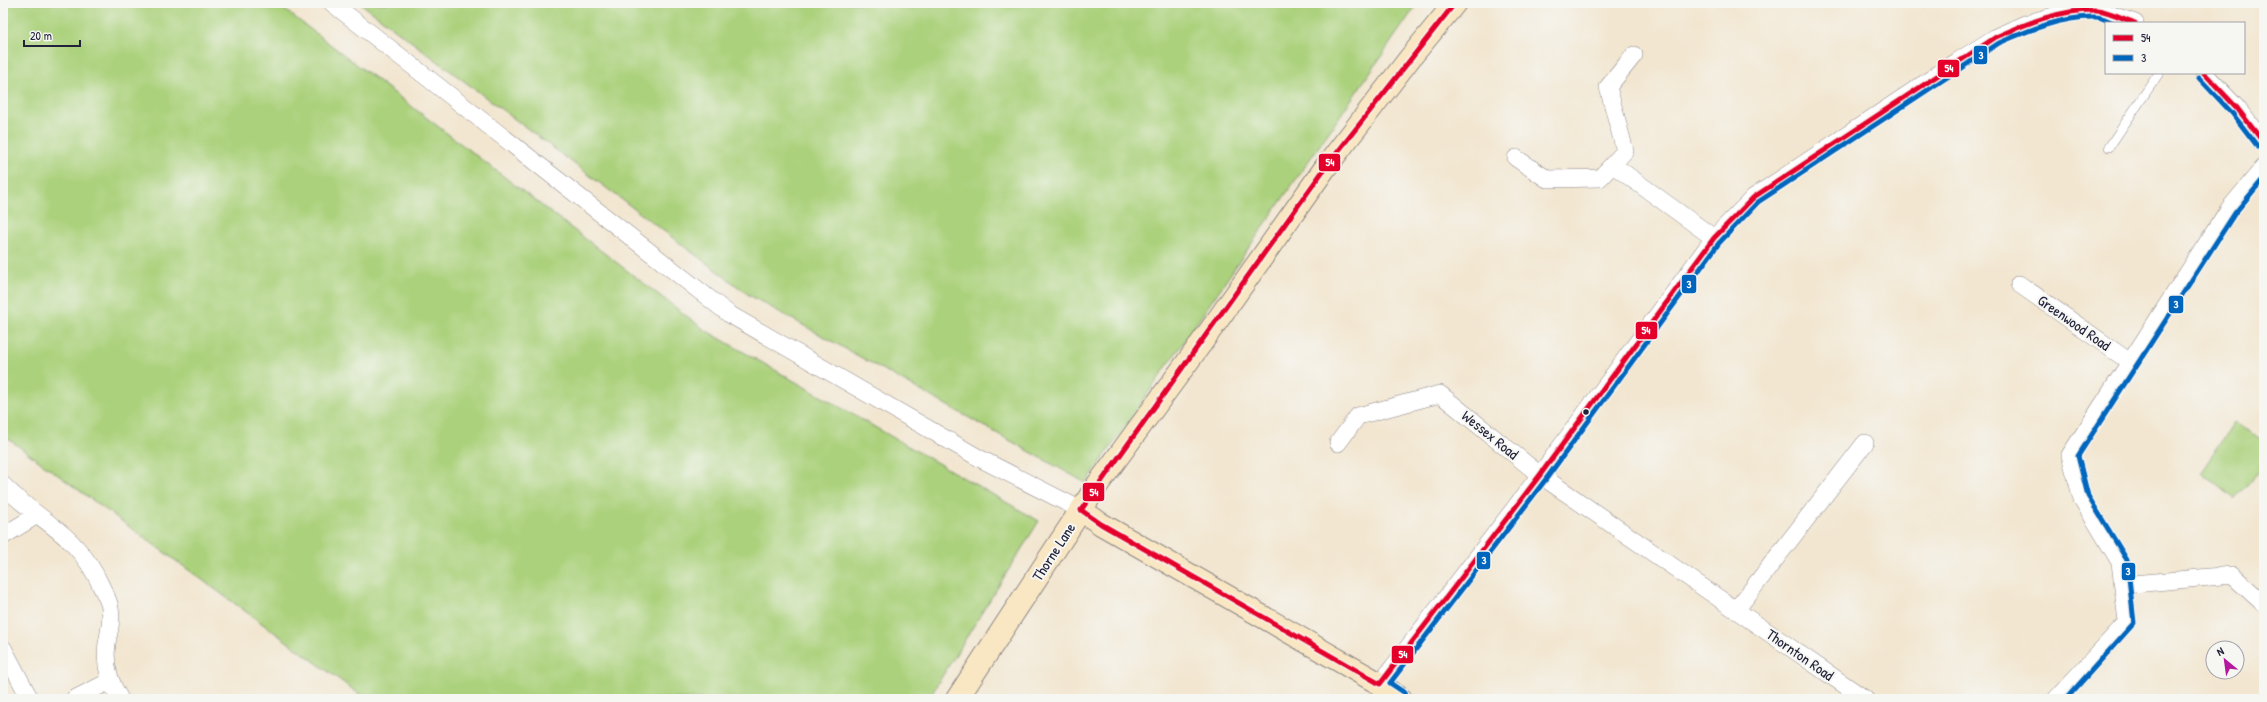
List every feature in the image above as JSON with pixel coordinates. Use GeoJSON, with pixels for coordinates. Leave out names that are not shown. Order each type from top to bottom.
{"type":"FeatureCollection","features":[{"type":"Feature","properties":{"kind":"street"},"geometry":{"type":"LineString","coordinates":[[332,3],[729,314],[979,458],[1081,510],[1114,532],[1380,684],[1401,699]]}},
{"type":"Feature","properties":{"kind":"street","name":"Thorne Lane"},"geometry":{"type":"LineString","coordinates":[[957,699],[1081,510],[1324,168],[1455,3]]}},
{"type":"Feature","properties":{"kind":"street"},"geometry":{"type":"LineString","coordinates":[[1380,684],[1540,476],[1714,238],[1754,197],[1996,37],[2025,24],[2061,14],[2098,10],[2132,22]]}},
{"type":"Feature","properties":{"kind":"street"},"geometry":{"type":"LineString","coordinates":[[1516,158],[1547,179],[1600,178],[1625,151],[1608,87],[1634,55]]}},
{"type":"Feature","properties":{"kind":"street"},"geometry":{"type":"LineString","coordinates":[[2205,74],[2237,108],[2264,143]]}},
{"type":"Feature","properties":{"kind":"street"},"geometry":{"type":"LineString","coordinates":[[1613,165],[1714,238]]}},
{"type":"Feature","properties":{"kind":"street"},"geometry":{"type":"LineString","coordinates":[[2056,699],[2127,622],[2120,562],[2082,499],[2070,455],[2229,209],[2264,167]]}},
{"type":"Feature","properties":{"kind":"street","name":"Greenwood Road"},"geometry":{"type":"LineString","coordinates":[[2019,284],[2130,362]]}},
{"type":"Feature","properties":{"kind":"street","name":"Wessex Road"},"geometry":{"type":"LineString","coordinates":[[1338,443],[1358,416],[1440,394],[1540,476]]}},
{"type":"Feature","properties":{"kind":"street"},"geometry":{"type":"LineString","coordinates":[[1736,610],[1865,443]]}},
{"type":"Feature","properties":{"kind":"street","name":"Thornton Road"},"geometry":{"type":"LineString","coordinates":[[1540,476],[1865,699]]}},
{"type":"Feature","properties":{"kind":"street"},"geometry":{"type":"LineString","coordinates":[[3,484],[37,515],[57,528],[83,553],[108,601],[111,618],[106,658],[110,680],[120,699]]}},
{"type":"Feature","properties":{"kind":"street"},"geometry":{"type":"LineString","coordinates":[[3,536],[37,515]]}},
{"type":"Feature","properties":{"kind":"street"},"geometry":{"type":"LineString","coordinates":[[2123,585],[2232,575],[2264,604]]}},
{"type":"Feature","properties":{"kind":"street"},"geometry":{"type":"LineString","coordinates":[[3,648],[30,699]]}},
{"type":"Feature","properties":{"kind":"street"},"geometry":{"type":"LineString","coordinates":[[74,699],[110,680]]}},
{"type":"Feature","properties":{"kind":"lane"},"geometry":{"type":"LineString","coordinates":[[2108,147],[2158,74]]}},
{"type":"Feature","properties":{"kind":"green space"},"geometry":{"type":"Polygon","coordinates":[[[3,3],[276,3],[705,330],[1039,521],[928,699],[366,699],[3,435],[3,3]]]}},
{"type":"Feature","properties":{"kind":"green space"},"geometry":{"type":"Polygon","coordinates":[[[360,3],[1418,3],[1086,483],[749,295],[360,3]]]}},
{"type":"Feature","properties":{"kind":"green space"},"geometry":{"type":"Polygon","coordinates":[[[2234,423],[2264,440],[2264,467],[2235,499],[2201,472],[2234,423]]]}},
{"type":"Feature","properties":{"kind":"transit line","name":"54"},"geometry":{"type":"LineString","coordinates":[[1455,3],[1325,168],[1081,510],[1101,524],[1380,684],[1540,475],[1714,238],[1754,197],[1996,37],[2058,14],[2084,10],[2097,10],[2111,13],[2133,22]]}},
{"type":"Feature","properties":{"kind":"transit line","name":"3"},"geometry":{"type":"LineString","coordinates":[[1405,693],[1390,683],[1546,479],[1719,243],[1758,202],[1999,43],[2022,33],[2059,21],[2084,17],[2098,17],[2112,22]]}},
{"type":"Feature","properties":{"kind":"transit line","name":"54"},"geometry":{"type":"LineString","coordinates":[[2205,74],[2237,108],[2264,143]]}},
{"type":"Feature","properties":{"kind":"transit line","name":"3"},"geometry":{"type":"LineString","coordinates":[[2199,78],[2232,113],[2258,147]]}},
{"type":"Feature","properties":{"kind":"transit line","name":"3"},"geometry":{"type":"LineString","coordinates":[[2066,699],[2134,623],[2127,560],[2088,496],[2078,456],[2235,213],[2264,178]]}}]}
